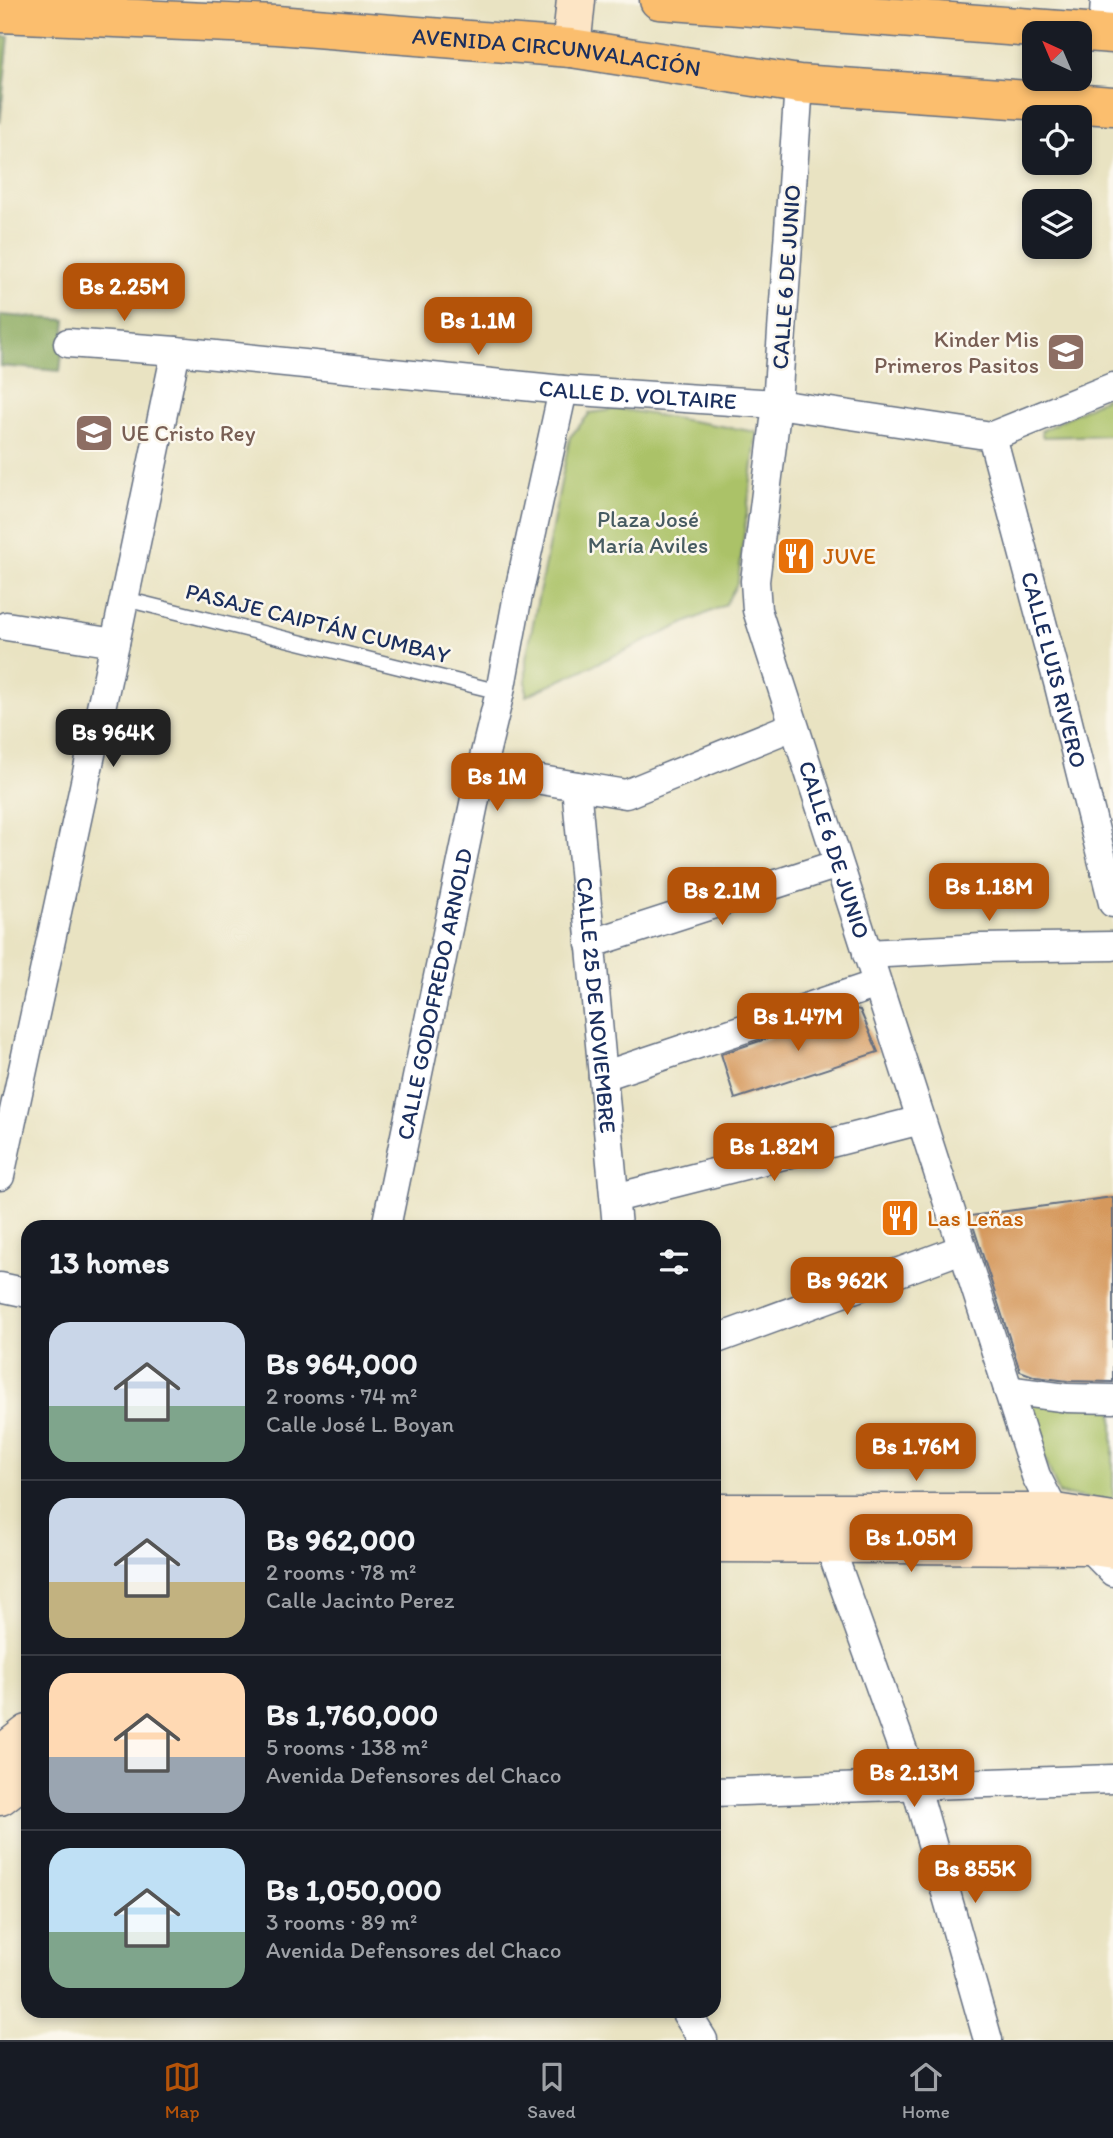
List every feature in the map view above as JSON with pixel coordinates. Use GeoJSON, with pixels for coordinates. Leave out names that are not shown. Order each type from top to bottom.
{"type":"FeatureCollection","features":[{"type":"Feature","properties":{"kind":"highway"},"geometry":{"type":"LineString","coordinates":[[659,0],[1107,22]]}},
{"type":"Feature","properties":{"kind":"highway","name":"AVENIDA CIRCUNVALACIÓN"},"geometry":{"type":"LineString","coordinates":[[9,9],[277,25],[572,48],[799,84],[1113,106]]}},
{"type":"Feature","properties":{"kind":"street"},"geometry":{"type":"LineString","coordinates":[[572,48],[576,0]]}},
{"type":"Feature","properties":{"kind":"street","name":"CALLE 6 DE JUNIO"},"geometry":{"type":"LineString","coordinates":[[799,84],[776,404],[755,581],[757,610],[1036,1476],[1055,1513]]}},
{"type":"Feature","properties":{"kind":"street","name":"CALLE D. VOLTAIRE"},"geometry":{"type":"LineString","coordinates":[[68,343],[176,351],[564,390],[776,404],[992,436]]}},
{"type":"Feature","properties":{"kind":"street"},"geometry":{"type":"LineString","coordinates":[[0,1176],[176,351]]}},
{"type":"Feature","properties":{"kind":"street"},"geometry":{"type":"LineString","coordinates":[[992,436],[1113,387]]}},
{"type":"Feature","properties":{"kind":"street","name":"CALLE GODOFREDO ARNOLD"},"geometry":{"type":"LineString","coordinates":[[387,1220],[481,770],[500,692],[517,600],[564,390]]}},
{"type":"Feature","properties":{"kind":"street","name":"CALLE LUIS RIVERO"},"geometry":{"type":"LineString","coordinates":[[992,436],[1059,686],[1113,903]]}},
{"type":"Feature","properties":{"kind":"street"},"geometry":{"type":"LineString","coordinates":[[6,626],[115,643]]}},
{"type":"Feature","properties":{"kind":"street"},"geometry":{"type":"LineString","coordinates":[[481,770],[626,794],[793,726]]}},
{"type":"Feature","properties":{"kind":"street","name":"CALLE 25 DE NOVIEMBRE"},"geometry":{"type":"LineString","coordinates":[[576,786],[617,1220]]}},
{"type":"Feature","properties":{"kind":"street"},"geometry":{"type":"LineString","coordinates":[[590,944],[838,864]]}},
{"type":"Feature","properties":{"kind":"street"},"geometry":{"type":"LineString","coordinates":[[867,954],[982,948],[1113,947]]}},
{"type":"Feature","properties":{"kind":"street"},"geometry":{"type":"LineString","coordinates":[[603,1076],[877,984]]}},
{"type":"Feature","properties":{"kind":"street"},"geometry":{"type":"LineString","coordinates":[[615,1198],[921,1120]]}},
{"type":"Feature","properties":{"kind":"street"},"geometry":{"type":"LineString","coordinates":[[721,1337],[962,1249]]}},
{"type":"Feature","properties":{"kind":"street"},"geometry":{"type":"LineString","coordinates":[[0,1287],[21,1292]]}},
{"type":"Feature","properties":{"kind":"street"},"geometry":{"type":"LineString","coordinates":[[1008,1390],[1067,1398],[1113,1399]]}},
{"type":"Feature","properties":{"kind":"street"},"geometry":{"type":"LineString","coordinates":[[721,1513],[1055,1513],[1104,1538],[1113,1572]]}},
{"type":"Feature","properties":{"kind":"street"},"geometry":{"type":"LineString","coordinates":[[721,1543],[829,1544],[1104,1538]]}},
{"type":"Feature","properties":{"kind":"street"},"geometry":{"type":"LineString","coordinates":[[829,1544],[915,1784],[988,2040]]}},
{"type":"Feature","properties":{"kind":"street"},"geometry":{"type":"LineString","coordinates":[[0,1756],[21,1740]]}},
{"type":"Feature","properties":{"kind":"street"},"geometry":{"type":"LineString","coordinates":[[721,1792],[1113,1779]]}},
{"type":"Feature","properties":{"kind":"street"},"geometry":{"type":"LineString","coordinates":[[0,1796],[21,1780]]}},
{"type":"Feature","properties":{"kind":"street"},"geometry":{"type":"LineString","coordinates":[[689,2018],[703,2040]]}},
{"type":"Feature","properties":{"kind":"lane","name":"PASAJE CAIPTÁN CUMBAY"},"geometry":{"type":"LineString","coordinates":[[125,599],[500,692]]}},
{"type":"Feature","properties":{"kind":"green space"},"geometry":{"type":"Polygon","coordinates":[[[0,36],[9,37],[0,122],[0,36]]]}},
{"type":"Feature","properties":{"kind":"green space"},"geometry":{"type":"Polygon","coordinates":[[[0,315],[66,320],[60,371],[0,366],[0,315]]]}},
{"type":"Feature","properties":{"kind":"green space"},"geometry":{"type":"Polygon","coordinates":[[[1113,394],[1113,435],[1043,437],[1041,431],[1113,394]]]}},
{"type":"Feature","properties":{"kind":"green space","name":"Plaza José María Aviles"},"geometry":{"type":"Polygon","coordinates":[[[619,409],[757,432],[738,582],[725,605],[526,696],[526,659],[570,437],[590,413],[619,409]]]}},
{"type":"Feature","properties":{"kind":"green space"},"geometry":{"type":"Polygon","coordinates":[[[1023,1403],[1113,1405],[1113,1502],[1059,1494],[1023,1403]]]}},
{"type":"Feature","properties":{"kind":"building"},"geometry":{"type":"Polygon","coordinates":[[[855,1009],[860,1010],[878,1052],[735,1099],[721,1054],[855,1009]]]}},
{"type":"Feature","properties":{"kind":"building"},"geometry":{"type":"Polygon","coordinates":[[[1113,1197],[1113,1382],[1068,1381],[1036,1377],[1020,1371],[970,1216],[1113,1197]]]}},
{"type":"Feature","properties":{"kind":"place","name":"Kinder Mis Primeros Pasitos"},"geometry":{"type":"Point","coordinates":[1066,352]}},
{"type":"Feature","properties":{"kind":"place","name":"UE Cristo Rey"},"geometry":{"type":"Point","coordinates":[94,433]}},
{"type":"Feature","properties":{"kind":"place","name":"JUVE"},"geometry":{"type":"Point","coordinates":[796,556]}},
{"type":"Feature","properties":{"kind":"place","name":"Las Leñas"},"geometry":{"type":"Point","coordinates":[900,1218]}}]}
